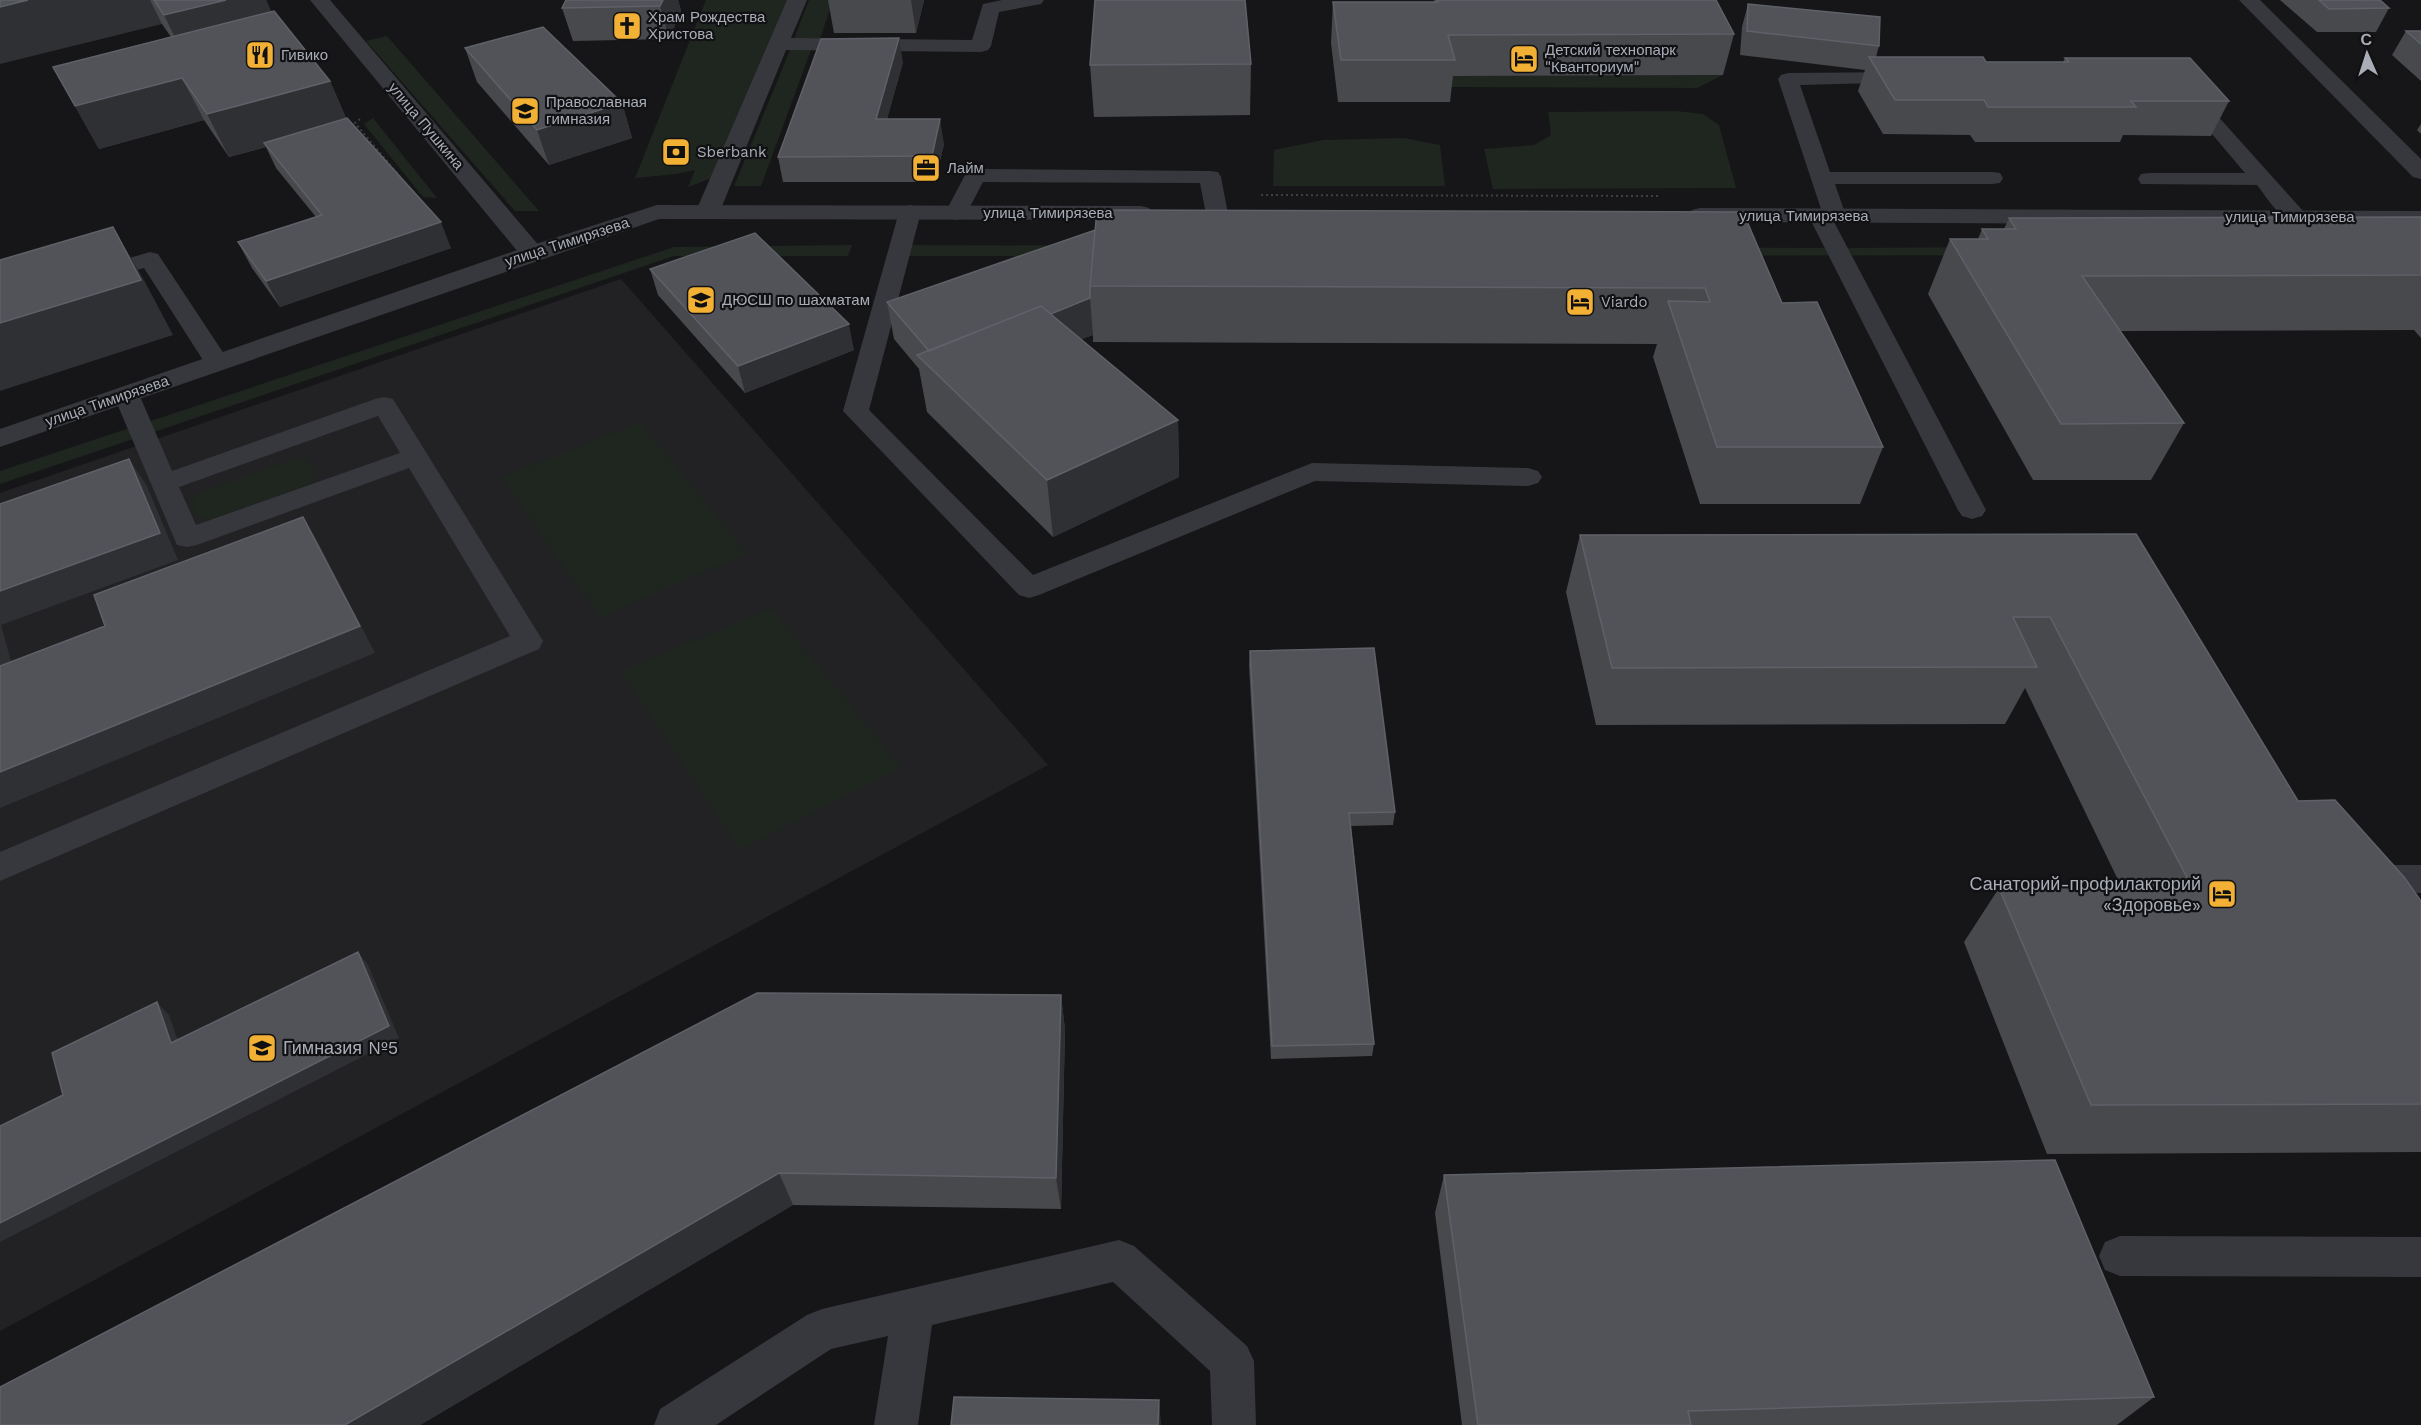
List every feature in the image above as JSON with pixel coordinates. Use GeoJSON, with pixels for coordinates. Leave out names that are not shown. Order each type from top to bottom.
{"type":"FeatureCollection","features":[{"type":"Feature","properties":{"kind":"street","name":"улица Пушкина"},"geometry":{"type":"LineString","coordinates":[[320,0],[532,253]]}},
{"type":"Feature","properties":{"kind":"street"},"geometry":{"type":"LineString","coordinates":[[708,211],[797,0]]}},
{"type":"Feature","properties":{"kind":"street"},"geometry":{"type":"LineString","coordinates":[[778,45],[981,46],[990,8],[1035,0]]}},
{"type":"Feature","properties":{"kind":"street"},"geometry":{"type":"LineString","coordinates":[[2249,0],[2421,172]]}},
{"type":"Feature","properties":{"kind":"street"},"geometry":{"type":"LineString","coordinates":[[1193,213],[1215,204],[1240,214]]}},
{"type":"Feature","properties":{"kind":"street","name":"улица Тимирязева"},"geometry":{"type":"LineString","coordinates":[[0,438],[532,253],[657,212],[1158,213]]}},
{"type":"Feature","properties":{"kind":"street","name":"улица Тимирязева"},"geometry":{"type":"LineString","coordinates":[[1677,215],[2421,218]]}},
{"type":"Feature","properties":{"kind":"lane"},"geometry":{"type":"LineString","coordinates":[[1930,77],[1788,79],[1822,178],[1827,216],[1972,510]]}},
{"type":"Feature","properties":{"kind":"lane"},"geometry":{"type":"LineString","coordinates":[[2200,108],[2296,217]]}},
{"type":"Feature","properties":{"kind":"lane"},"geometry":{"type":"LineString","coordinates":[[956,213],[975,175],[1210,177],[1215,204]]}},
{"type":"Feature","properties":{"kind":"lane"},"geometry":{"type":"LineString","coordinates":[[1822,178],[1992,178]]}},
{"type":"Feature","properties":{"kind":"lane"},"geometry":{"type":"LineString","coordinates":[[2149,179],[2263,180]]}},
{"type":"Feature","properties":{"kind":"lane"},"geometry":{"type":"LineString","coordinates":[[910,212],[856,411],[1029,588],[1312,472],[1528,477]]}},
{"type":"Feature","properties":{"kind":"lane"},"geometry":{"type":"LineString","coordinates":[[75,281],[150,259],[217,363]]}},
{"type":"Feature","properties":{"kind":"lane"},"geometry":{"type":"LineString","coordinates":[[126,394],[187,538],[415,457]]}},
{"type":"Feature","properties":{"kind":"lane"},"geometry":{"type":"LineString","coordinates":[[0,867],[528,641],[384,405],[164,483]]}},
{"type":"Feature","properties":{"kind":"lane"},"geometry":{"type":"LineString","coordinates":[[2366,879],[2421,879]]}},
{"type":"Feature","properties":{"kind":"lane"},"geometry":{"type":"LineString","coordinates":[[2120,1256],[2421,1257]]}},
{"type":"Feature","properties":{"kind":"lane"},"geometry":{"type":"LineString","coordinates":[[676,1425],[822,1330],[1119,1260],[1232,1361],[1234,1425]]}},
{"type":"Feature","properties":{"kind":"lane"},"geometry":{"type":"LineString","coordinates":[[896,1425],[912,1309]]}},
{"type":"Feature","properties":{"kind":"path"},"geometry":{"type":"LineString","coordinates":[[1215,204],[1663,196]]}},
{"type":"Feature","properties":{"kind":"shaded area"},"geometry":{"type":"Polygon","coordinates":[[[706,0],[791,0],[712,178],[688,187],[695,170],[635,178],[706,0]]]}},
{"type":"Feature","properties":{"kind":"shaded area"},"geometry":{"type":"Polygon","coordinates":[[[809,0],[833,0],[820,39],[794,39],[809,0]]]}},
{"type":"Feature","properties":{"kind":"shaded area"},"geometry":{"type":"Polygon","coordinates":[[[387,36],[539,211],[515,211],[366,41],[387,36]]]}},
{"type":"Feature","properties":{"kind":"shaded area"},"geometry":{"type":"Polygon","coordinates":[[[790,50],[811,50],[761,186],[734,186],[790,50]]]}},
{"type":"Feature","properties":{"kind":"shaded area"},"geometry":{"type":"Polygon","coordinates":[[[1723,75],[1697,88],[1447,87],[1444,76],[1723,75]]]}},
{"type":"Feature","properties":{"kind":"shaded area"},"geometry":{"type":"Polygon","coordinates":[[[1676,111],[1703,114],[1719,125],[1736,188],[1493,189],[1484,149],[1534,145],[1551,135],[1548,112],[1676,111]]]}},
{"type":"Feature","properties":{"kind":"shaded area"},"geometry":{"type":"Polygon","coordinates":[[[373,118],[437,198],[423,197],[364,124],[373,118]]]}},
{"type":"Feature","properties":{"kind":"shaded area"},"geometry":{"type":"Polygon","coordinates":[[[1404,138],[1440,145],[1445,186],[1273,186],[1274,150],[1323,140],[1404,138]]]}},
{"type":"Feature","properties":{"kind":"shaded area"},"geometry":{"type":"Polygon","coordinates":[[[852,245],[848,256],[674,256],[0,484],[0,471],[674,247],[852,245]]]}},
{"type":"Feature","properties":{"kind":"shaded area"},"geometry":{"type":"Polygon","coordinates":[[[901,245],[1834,248],[2421,245],[2421,255],[898,256],[901,245]]]}},
{"type":"Feature","properties":{"kind":"shaded area","name":"Гимназия №5"},"geometry":{"type":"Polygon","coordinates":[[[621,279],[1048,765],[0,1331],[0,493],[621,279]]]}},
{"type":"Feature","properties":{"kind":"shaded area"},"geometry":{"type":"Polygon","coordinates":[[[640,422],[747,553],[600,618],[501,477],[640,422]]]}},
{"type":"Feature","properties":{"kind":"shaded area"},"geometry":{"type":"Polygon","coordinates":[[[297,458],[309,461],[315,473],[310,484],[209,520],[196,515],[192,503],[198,493],[297,458]]]}},
{"type":"Feature","properties":{"kind":"shaded area"},"geometry":{"type":"Polygon","coordinates":[[[771,608],[902,768],[740,850],[621,671],[771,608]]]}},
{"type":"Feature","properties":{"kind":"building"},"geometry":{"type":"Polygon","coordinates":[[[0,0],[28,0],[0,7],[0,0]]]}},
{"type":"Feature","properties":{"kind":"building"},"geometry":{"type":"Polygon","coordinates":[[[154,0],[226,0],[164,15],[154,0]]]}},
{"type":"Feature","properties":{"kind":"building"},"geometry":{"type":"Polygon","coordinates":[[[566,0],[663,0],[660,6],[562,8],[566,0]]]}},
{"type":"Feature","properties":{"kind":"building"},"geometry":{"type":"Polygon","coordinates":[[[1095,0],[1245,0],[1251,64],[1090,65],[1095,0]]]}},
{"type":"Feature","properties":{"kind":"building"},"geometry":{"type":"Polygon","coordinates":[[[1437,0],[1716,0],[1734,34],[1448,35],[1455,60],[1341,60],[1333,2],[1438,2],[1437,0]]]}},
{"type":"Feature","properties":{"kind":"building"},"geometry":{"type":"Polygon","coordinates":[[[2319,0],[2380,0],[2389,8],[2329,9],[2319,0]]]}},
{"type":"Feature","properties":{"kind":"building"},"geometry":{"type":"Polygon","coordinates":[[[1748,4],[1880,17],[1879,46],[1747,31],[1748,4]]]}},
{"type":"Feature","properties":{"kind":"building"},"geometry":{"type":"Polygon","coordinates":[[[274,11],[330,81],[207,114],[182,78],[75,106],[53,67],[274,11]]]}},
{"type":"Feature","properties":{"kind":"building"},"geometry":{"type":"Polygon","coordinates":[[[543,27],[622,103],[537,130],[465,48],[543,27]]]}},
{"type":"Feature","properties":{"kind":"building"},"geometry":{"type":"Polygon","coordinates":[[[2406,31],[2421,31],[2421,44],[2406,31]]]}},
{"type":"Feature","properties":{"kind":"building"},"geometry":{"type":"Polygon","coordinates":[[[899,38],[876,119],[940,119],[932,156],[778,157],[821,39],[899,38]]]}},
{"type":"Feature","properties":{"kind":"building"},"geometry":{"type":"Polygon","coordinates":[[[1869,57],[1983,57],[1986,62],[2069,62],[2065,58],[2190,58],[2229,101],[2131,101],[2136,107],[1988,107],[1984,100],[1895,100],[1869,57]]]}},
{"type":"Feature","properties":{"kind":"building"},"geometry":{"type":"Polygon","coordinates":[[[347,118],[441,222],[266,281],[238,242],[322,215],[264,143],[347,118]]]}},
{"type":"Feature","properties":{"kind":"building"},"geometry":{"type":"Polygon","coordinates":[[[1097,210],[1743,212],[1782,303],[1817,302],[1883,447],[1717,447],[1668,301],[1710,302],[1705,288],[1090,286],[1097,210]]]}},
{"type":"Feature","properties":{"kind":"building"},"geometry":{"type":"Polygon","coordinates":[[[2421,217],[2421,275],[2082,276],[2184,423],[2061,424],[1950,239],[1988,239],[1982,229],[2016,229],[2009,218],[2421,217]]]}},
{"type":"Feature","properties":{"kind":"building"},"geometry":{"type":"Polygon","coordinates":[[[113,227],[141,280],[0,323],[0,260],[113,227]]]}},
{"type":"Feature","properties":{"kind":"building"},"geometry":{"type":"Polygon","coordinates":[[[1095,230],[1090,298],[1051,314],[1041,306],[929,351],[887,302],[1095,230]]]}},
{"type":"Feature","properties":{"kind":"building"},"geometry":{"type":"Polygon","coordinates":[[[755,233],[849,324],[738,366],[650,269],[755,233]]]}},
{"type":"Feature","properties":{"kind":"building"},"geometry":{"type":"Polygon","coordinates":[[[1041,306],[1178,420],[1047,480],[917,355],[1041,306]]]}},
{"type":"Feature","properties":{"kind":"building"},"geometry":{"type":"Polygon","coordinates":[[[129,459],[160,533],[0,591],[0,504],[129,459]]]}},
{"type":"Feature","properties":{"kind":"building"},"geometry":{"type":"Polygon","coordinates":[[[303,517],[360,626],[0,772],[0,666],[105,626],[94,595],[303,517]]]}},
{"type":"Feature","properties":{"kind":"building","name":"Санаторий-профилакторий «Здоровье»"},"geometry":{"type":"Polygon","coordinates":[[[2136,534],[2298,801],[2335,800],[2404,877],[2421,901],[2421,1104],[2091,1105],[1999,888],[2192,887],[2050,617],[2013,617],[2037,667],[1612,668],[1580,535],[2136,534]]]}},
{"type":"Feature","properties":{"kind":"building"},"geometry":{"type":"Polygon","coordinates":[[[1374,648],[1395,812],[1349,813],[1374,1044],[1272,1046],[1250,651],[1374,648]]]}},
{"type":"Feature","properties":{"kind":"building"},"geometry":{"type":"Polygon","coordinates":[[[358,952],[389,1026],[0,1223],[0,1126],[63,1095],[52,1053],[157,1002],[171,1043],[358,952]]]}},
{"type":"Feature","properties":{"kind":"building"},"geometry":{"type":"Polygon","coordinates":[[[757,993],[1061,995],[1056,1178],[779,1173],[345,1425],[0,1425],[0,1387],[757,993]]]}},
{"type":"Feature","properties":{"kind":"building"},"geometry":{"type":"Polygon","coordinates":[[[2055,1160],[2154,1397],[1688,1411],[1691,1425],[1478,1425],[1444,1175],[2055,1160]]]}},
{"type":"Feature","properties":{"kind":"building"},"geometry":{"type":"Polygon","coordinates":[[[954,1397],[1159,1400],[1158,1425],[951,1425],[954,1397]]]}},
{"type":"Feature","properties":{"kind":"place","name":"Храм Рождества Христова"},"geometry":{"type":"Point","coordinates":[627,26]}},
{"type":"Feature","properties":{"kind":"place","name":"Гивико"},"geometry":{"type":"Point","coordinates":[260,55]}},
{"type":"Feature","properties":{"kind":"place","name":"Детский технопарк \"Кванториум\""},"geometry":{"type":"Point","coordinates":[1524,59]}},
{"type":"Feature","properties":{"kind":"place","name":"Православная гимназия"},"geometry":{"type":"Point","coordinates":[525,111]}},
{"type":"Feature","properties":{"kind":"place","name":"Sberbank"},"geometry":{"type":"Point","coordinates":[676,152]}},
{"type":"Feature","properties":{"kind":"place","name":"Лайм"},"geometry":{"type":"Point","coordinates":[926,168]}},
{"type":"Feature","properties":{"kind":"place","name":"ДЮСШ по шахматам"},"geometry":{"type":"Point","coordinates":[701,300]}},
{"type":"Feature","properties":{"kind":"place","name":"Viardo"},"geometry":{"type":"Point","coordinates":[1580,302]}},
{"type":"Feature","properties":{"kind":"place","name":"Санаторий-профилакторий «Здоровье»"},"geometry":{"type":"Point","coordinates":[2222,894]}},
{"type":"Feature","properties":{"kind":"place","name":"Гимназия №5"},"geometry":{"type":"Point","coordinates":[262,1048]}}]}
